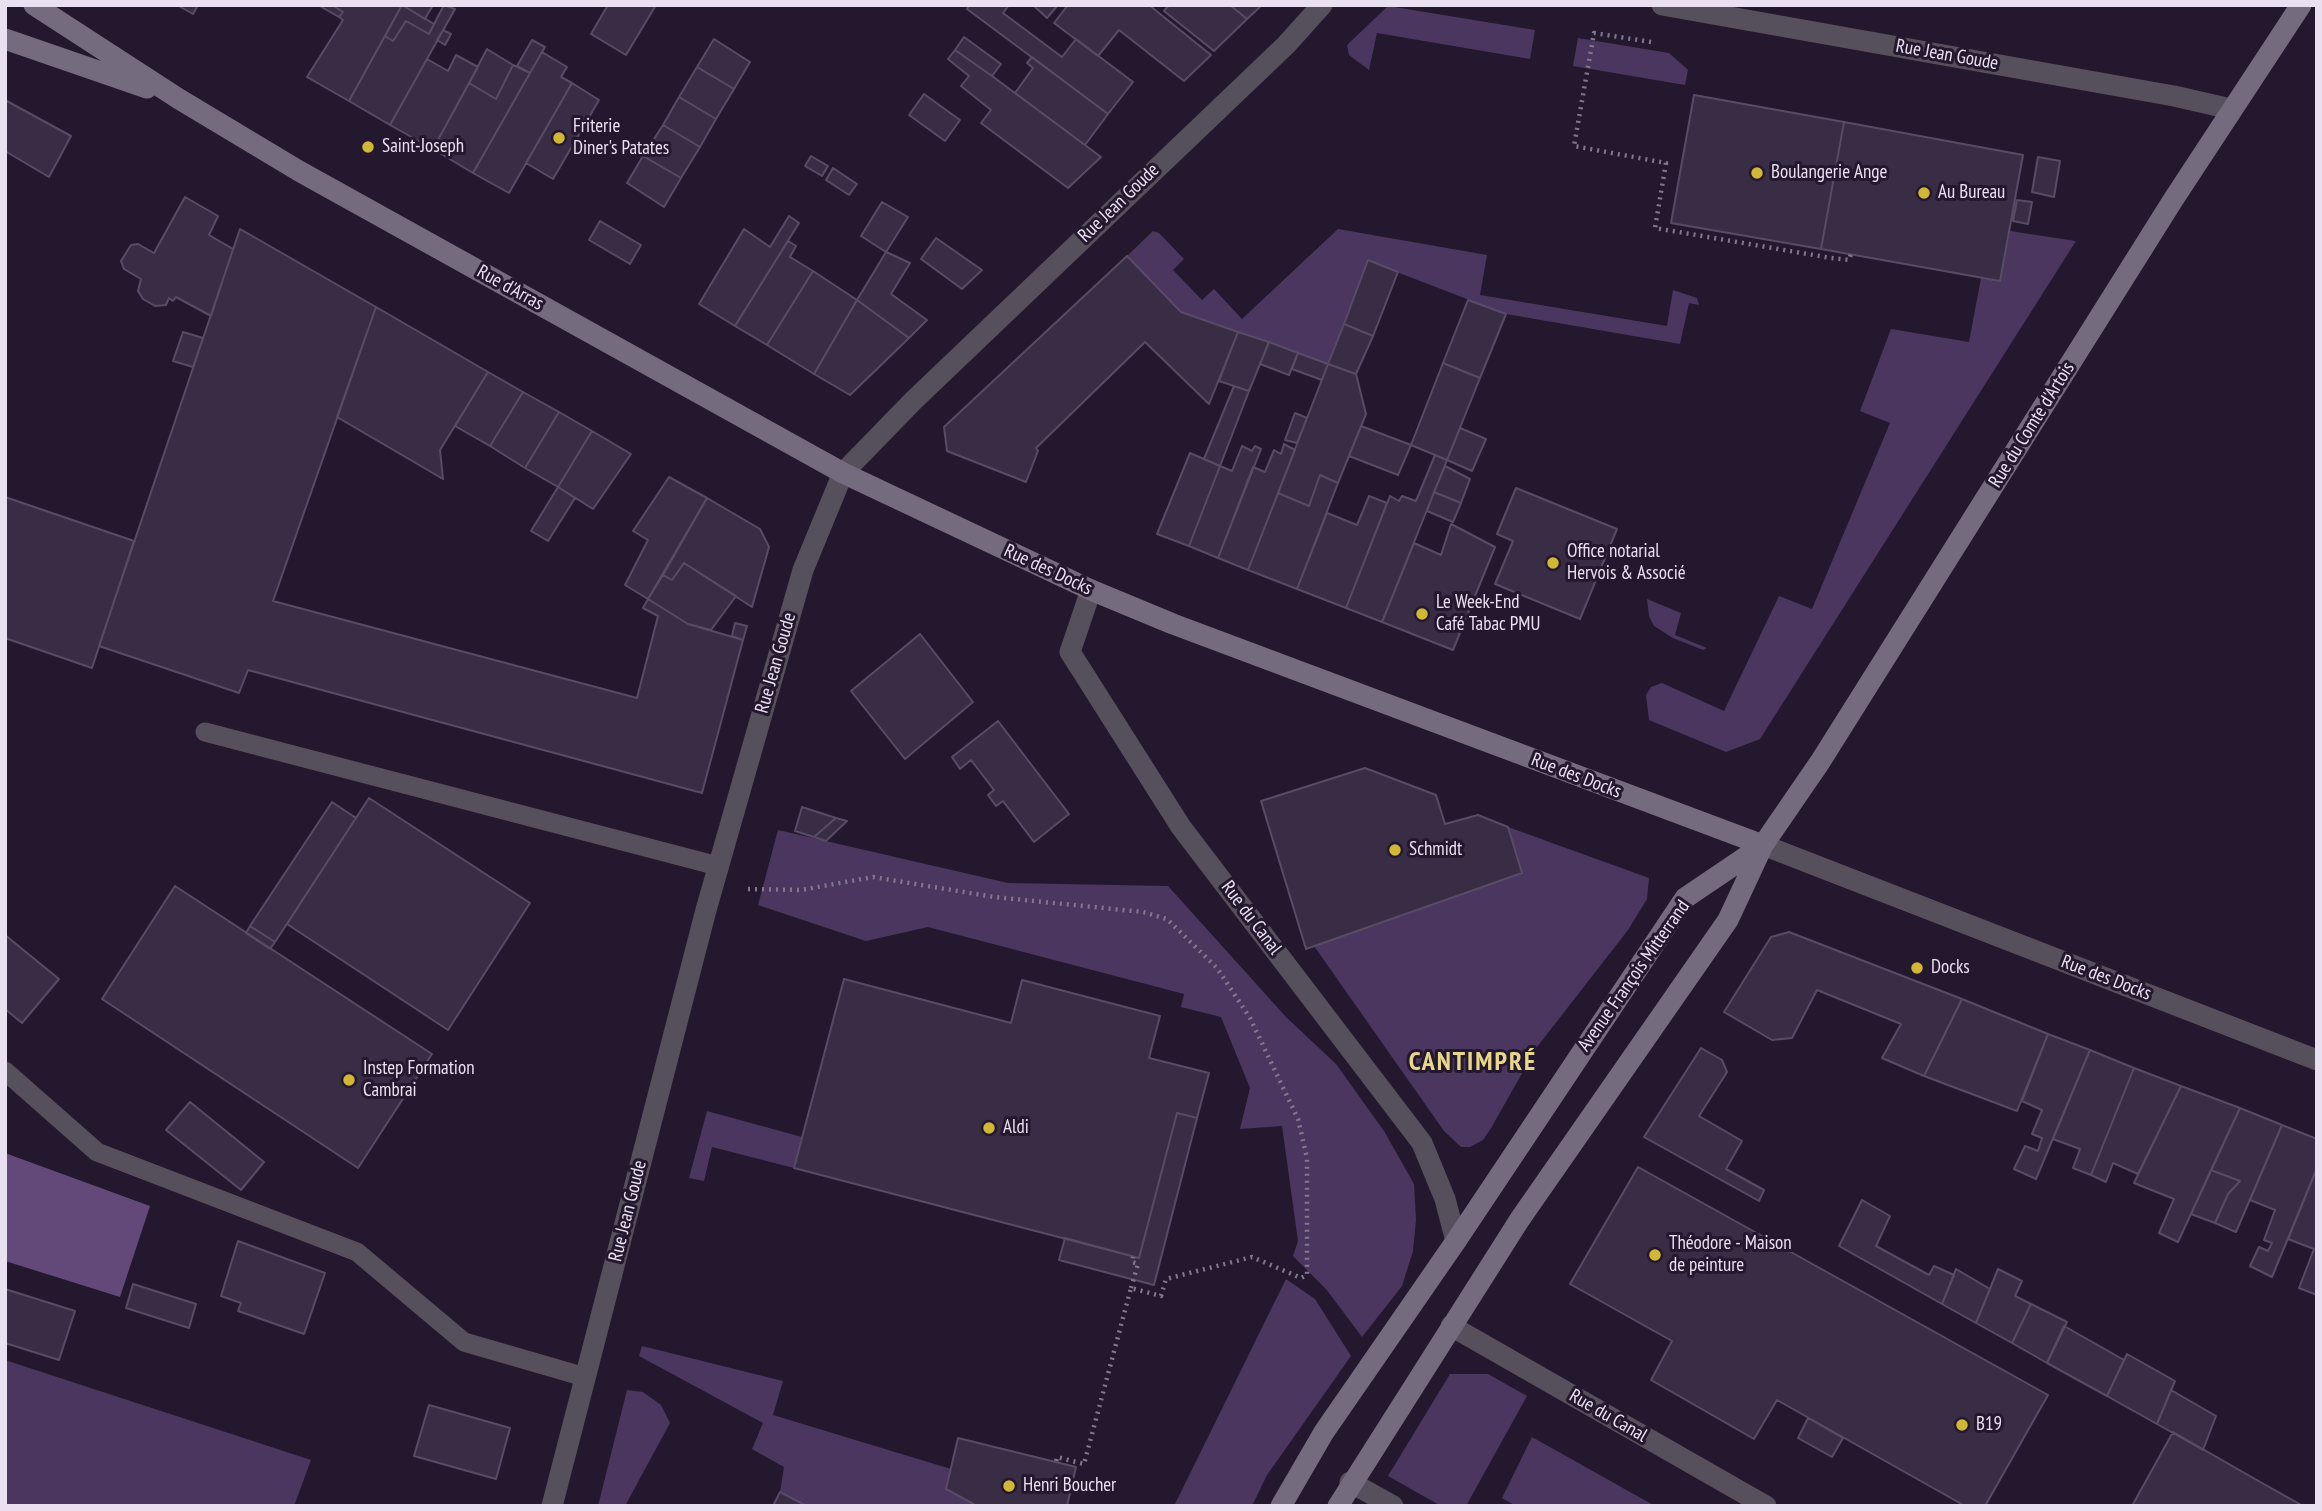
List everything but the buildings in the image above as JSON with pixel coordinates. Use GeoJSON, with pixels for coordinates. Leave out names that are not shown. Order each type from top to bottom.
{"type":"FeatureCollection","features":[{"type":"Feature","properties":{"kind":"main road","name":"Rue d'Arras"},"geometry":{"type":"LineString","coordinates":[[34,5],[179,99],[299,171],[843,473]]}},
{"type":"Feature","properties":{"kind":"main road","name":"Rue du Comte d'Artois"},"geometry":{"type":"LineString","coordinates":[[1763,845],[1820,762],[2231,109],[2301,5]]}},
{"type":"Feature","properties":{"kind":"main road","name":"Rue d'Arras"},"geometry":{"type":"LineString","coordinates":[[5,39],[179,99]]}},
{"type":"Feature","properties":{"kind":"main road","name":"Rue des Docks"},"geometry":{"type":"LineString","coordinates":[[843,473],[1091,590],[1185,629],[1763,845]]}},
{"type":"Feature","properties":{"kind":"main road","name":"Avenue François Mitterrand"},"geometry":{"type":"LineString","coordinates":[[1281,1506],[1324,1432],[1457,1241],[1685,898],[1763,845]]}},
{"type":"Feature","properties":{"kind":"main road"},"geometry":{"type":"LineString","coordinates":[[1338,1506],[1350,1482],[1520,1219],[1728,920],[1763,845]]}},
{"type":"Feature","properties":{"kind":"street","name":"Rue Jean Goude"},"geometry":{"type":"LineString","coordinates":[[552,1506],[712,887],[803,570],[843,473],[913,401],[1286,45],[1322,5]]}},
{"type":"Feature","properties":{"kind":"street","name":"Rue Jean Goude"},"geometry":{"type":"LineString","coordinates":[[1662,5],[2174,96],[2231,109]]}},
{"type":"Feature","properties":{"kind":"street","name":"Rue du Canal"},"geometry":{"type":"LineString","coordinates":[[1091,590],[1070,652],[1181,827],[1422,1143],[1445,1199],[1457,1241]]}},
{"type":"Feature","properties":{"kind":"street","name":"Rue des Docks"},"geometry":{"type":"LineString","coordinates":[[1763,845],[2317,1060]]}},
{"type":"Feature","properties":{"kind":"street","name":"Rue du Canal"},"geometry":{"type":"LineString","coordinates":[[1451,1326],[1766,1506]]}},
{"type":"Feature","properties":{"kind":"street"},"geometry":{"type":"LineString","coordinates":[[1350,1482],[1392,1506]]}},
{"type":"Feature","properties":{"kind":"lane"},"geometry":{"type":"LineString","coordinates":[[205,732],[718,866]]}},
{"type":"Feature","properties":{"kind":"lane"},"geometry":{"type":"LineString","coordinates":[[5,1071],[97,1152],[358,1252],[464,1342],[585,1377]]}},
{"type":"Feature","properties":{"kind":"path"},"geometry":{"type":"LineString","coordinates":[[1594,33],[1574,146],[1666,163],[1655,228],[1785,247],[1849,260],[1851,254]]}},
{"type":"Feature","properties":{"kind":"path"},"geometry":{"type":"LineString","coordinates":[[712,887],[801,890],[873,877],[995,897],[1143,912],[1167,919],[1217,968],[1250,1018],[1298,1119],[1307,1158],[1305,1207],[1309,1268],[1307,1275],[1301,1278],[1252,1257],[1166,1279],[1161,1296],[1131,1288]]}},
{"type":"Feature","properties":{"kind":"path"},"geometry":{"type":"LineString","coordinates":[[1056,1462],[1057,1457],[1084,1464],[1138,1264],[1132,1262],[1133,1257]]}},
{"type":"Feature","properties":{"kind":"shaded area"},"geometry":{"type":"Polygon","coordinates":[[[1388,6],[1535,30],[1530,59],[1377,33],[1369,70],[1349,55],[1347,45],[1388,6]]]}},
{"type":"Feature","properties":{"kind":"shaded area"},"geometry":{"type":"Polygon","coordinates":[[[1578,38],[1669,53],[1688,70],[1685,85],[1573,66],[1578,38]]]}},
{"type":"Feature","properties":{"kind":"shaded area"},"geometry":{"type":"Polygon","coordinates":[[[1338,229],[1487,255],[1480,295],[1667,326],[1673,290],[1697,298],[1699,305],[1689,303],[1680,344],[1506,314],[1368,261],[1328,364],[1181,312],[1127,256],[1153,231],[1159,233],[1184,259],[1173,270],[1202,300],[1214,289],[1242,319],[1338,229]]]}},
{"type":"Feature","properties":{"kind":"shaded area"},"geometry":{"type":"Polygon","coordinates":[[[2010,231],[2076,241],[1760,739],[1726,752],[1649,720],[1646,695],[1651,687],[1662,683],[1724,711],[1779,596],[1812,609],[1890,423],[1860,411],[1891,329],[1969,342],[1981,278],[2000,281],[2010,231]]]}},
{"type":"Feature","properties":{"kind":"shaded area"},"geometry":{"type":"Polygon","coordinates":[[[1647,599],[1681,613],[1675,635],[1707,648],[1703,650],[1673,638],[1654,626],[1649,616],[1647,599]]]}},
{"type":"Feature","properties":{"kind":"shaded area"},"geometry":{"type":"Polygon","coordinates":[[[1508,827],[1649,878],[1647,899],[1628,930],[1537,1047],[1483,1140],[1470,1147],[1461,1147],[1444,1131],[1314,946],[1521,872],[1508,827]]]}},
{"type":"Feature","properties":{"kind":"shaded area"},"geometry":{"type":"Polygon","coordinates":[[[778,830],[1008,883],[1168,886],[1286,1017],[1336,1064],[1384,1131],[1414,1184],[1416,1220],[1413,1251],[1402,1286],[1362,1337],[1326,1289],[1293,1256],[1298,1241],[1282,1126],[1240,1129],[1250,1088],[1221,1017],[1181,1007],[1184,994],[928,927],[866,941],[758,905],[778,830]]]}},
{"type":"Feature","properties":{"kind":"shaded area"},"geometry":{"type":"Polygon","coordinates":[[[707,1111],[802,1137],[794,1168],[712,1147],[704,1181],[689,1178],[707,1111]]]}},
{"type":"Feature","properties":{"kind":"shaded area"},"geometry":{"type":"Polygon","coordinates":[[[5,1153],[150,1206],[120,1297],[5,1261],[5,1153]]]}},
{"type":"Feature","properties":{"kind":"shaded area"},"geometry":{"type":"Polygon","coordinates":[[[1286,1279],[1315,1299],[1351,1356],[1267,1475],[1252,1506],[1174,1506],[1286,1279]]]}},
{"type":"Feature","properties":{"kind":"shaded area"},"geometry":{"type":"Polygon","coordinates":[[[642,1346],[783,1381],[773,1415],[951,1469],[946,1489],[977,1506],[807,1506],[780,1492],[784,1467],[752,1449],[763,1423],[639,1356],[642,1346]]]}},
{"type":"Feature","properties":{"kind":"shaded area"},"geometry":{"type":"Polygon","coordinates":[[[5,1360],[311,1460],[294,1506],[5,1506],[5,1360]]]}},
{"type":"Feature","properties":{"kind":"shaded area"},"geometry":{"type":"Polygon","coordinates":[[[1450,1374],[1488,1374],[1527,1396],[1466,1506],[1441,1506],[1388,1476],[1450,1374]]]}},
{"type":"Feature","properties":{"kind":"shaded area"},"geometry":{"type":"Polygon","coordinates":[[[627,1390],[643,1392],[661,1405],[670,1423],[625,1506],[598,1506],[627,1390]]]}},
{"type":"Feature","properties":{"kind":"shaded area"},"geometry":{"type":"Polygon","coordinates":[[[1532,1437],[1655,1506],[1516,1506],[1502,1498],[1532,1437]]]}},
{"type":"Feature","properties":{"kind":"place","name":"Friterie Diner's Patates"},"geometry":{"type":"Point","coordinates":[559,138]}},
{"type":"Feature","properties":{"kind":"place","name":"Saint-Joseph"},"geometry":{"type":"Point","coordinates":[368,147]}},
{"type":"Feature","properties":{"kind":"place","name":"Boulangerie Ange"},"geometry":{"type":"Point","coordinates":[1757,173]}},
{"type":"Feature","properties":{"kind":"place","name":"Au Bureau"},"geometry":{"type":"Point","coordinates":[1924,193]}},
{"type":"Feature","properties":{"kind":"place","name":"Office notarial Hervois & Associé"},"geometry":{"type":"Point","coordinates":[1553,563]}},
{"type":"Feature","properties":{"kind":"place","name":"Le Week-End Café Tabac PMU"},"geometry":{"type":"Point","coordinates":[1422,614]}},
{"type":"Feature","properties":{"kind":"place","name":"Schmidt"},"geometry":{"type":"Point","coordinates":[1395,850]}},
{"type":"Feature","properties":{"kind":"place","name":"Docks"},"geometry":{"type":"Point","coordinates":[1917,968]}},
{"type":"Feature","properties":{"kind":"place","name":"Instep Formation Cambrai"},"geometry":{"type":"Point","coordinates":[349,1080]}},
{"type":"Feature","properties":{"kind":"place","name":"Aldi"},"geometry":{"type":"Point","coordinates":[989,1128]}},
{"type":"Feature","properties":{"kind":"place","name":"Théodore - Maison de peinture"},"geometry":{"type":"Point","coordinates":[1655,1255]}},
{"type":"Feature","properties":{"kind":"place","name":"B19"},"geometry":{"type":"Point","coordinates":[1962,1425]}},
{"type":"Feature","properties":{"kind":"place","name":"Henri Boucher"},"geometry":{"type":"Point","coordinates":[1009,1486]}},
{"type":"Feature","properties":{"kind":"district","name":"CANTIMPRÉ"},"geometry":{"type":"Point","coordinates":[1473,1063]}}]}
